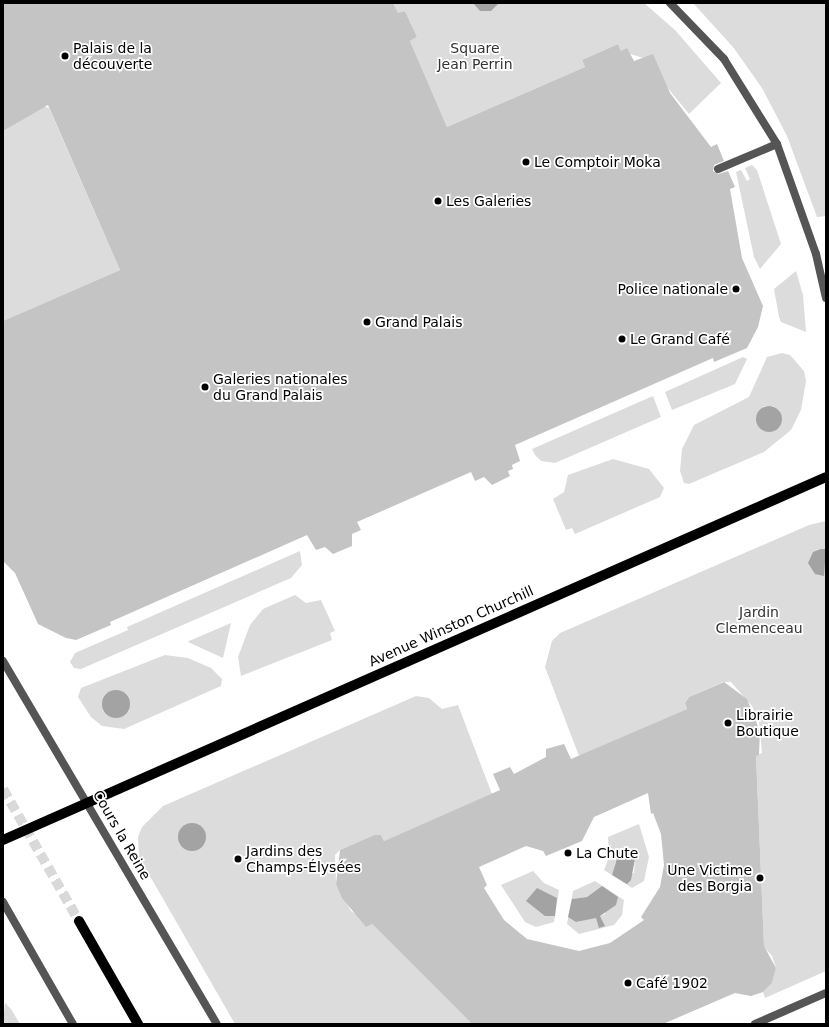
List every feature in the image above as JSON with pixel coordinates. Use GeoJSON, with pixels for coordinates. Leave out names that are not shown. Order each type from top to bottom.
{"type":"FeatureCollection","features":[{"type":"Feature","properties":{"kind":"main road","name":"Avenue Winston Churchill"},"geometry":{"type":"LineString","coordinates":[[3,840],[826,477]]}},
{"type":"Feature","properties":{"kind":"main road"},"geometry":{"type":"LineString","coordinates":[[79,921],[138,1024]]}},
{"type":"Feature","properties":{"kind":"street"},"geometry":{"type":"LineString","coordinates":[[670,3],[724,59],[777,144],[816,254],[826,298]]}},
{"type":"Feature","properties":{"kind":"street"},"geometry":{"type":"LineString","coordinates":[[718,169],[777,144]]}},
{"type":"Feature","properties":{"kind":"street","name":"Cours la Reine"},"geometry":{"type":"LineString","coordinates":[[3,661],[217,1024]]}},
{"type":"Feature","properties":{"kind":"street"},"geometry":{"type":"LineString","coordinates":[[3,902],[73,1024]]}},
{"type":"Feature","properties":{"kind":"street"},"geometry":{"type":"LineString","coordinates":[[755,1024],[826,993]]}},
{"type":"Feature","properties":{"kind":"green space","name":"Square Jean Perrin"},"geometry":{"type":"Polygon","coordinates":[[[393,3],[644,3],[675,30],[721,83],[689,114],[643,58],[621,51],[618,44],[582,60],[585,67],[447,127],[410,41],[417,37],[405,11],[398,14],[393,3]]]}},
{"type":"Feature","properties":{"kind":"green space"},"geometry":{"type":"Polygon","coordinates":[[[693,3],[826,3],[826,216],[817,217],[787,136],[762,88],[733,47],[693,3]]]}},
{"type":"Feature","properties":{"kind":"green space"},"geometry":{"type":"Polygon","coordinates":[[[43,106],[49,108],[120,270],[3,321],[3,131],[43,106]]]}},
{"type":"Feature","properties":{"kind":"green space"},"geometry":{"type":"Polygon","coordinates":[[[752,165],[757,170],[781,244],[760,269],[754,257],[736,172],[741,170],[747,181],[750,179],[745,168],[752,165]]]}},
{"type":"Feature","properties":{"kind":"green space"},"geometry":{"type":"Polygon","coordinates":[[[796,271],[803,295],[806,332],[781,322],[774,289],[796,271]]]}},
{"type":"Feature","properties":{"kind":"green space"},"geometry":{"type":"Polygon","coordinates":[[[782,353],[790,355],[804,371],[806,381],[801,410],[791,430],[764,452],[689,484],[684,483],[680,471],[682,449],[694,425],[749,397],[767,357],[782,353]],[[764,406],[756,419],[761,430],[770,432],[780,411],[773,406],[764,406]]]}},
{"type":"Feature","properties":{"kind":"green space"},"geometry":{"type":"Polygon","coordinates":[[[743,357],[747,359],[735,384],[672,410],[665,392],[743,357]]]}},
{"type":"Feature","properties":{"kind":"green space"},"geometry":{"type":"Polygon","coordinates":[[[653,396],[661,417],[555,463],[541,461],[532,449],[653,396]]]}},
{"type":"Feature","properties":{"kind":"green space"},"geometry":{"type":"Polygon","coordinates":[[[613,459],[649,469],[664,488],[660,497],[575,534],[572,528],[566,530],[553,499],[564,492],[568,475],[613,459]]]}},
{"type":"Feature","properties":{"kind":"green space","name":"Jardin Clemenceau"},"geometry":{"type":"Polygon","coordinates":[[[826,521],[826,971],[765,998],[763,992],[772,983],[776,968],[772,956],[764,947],[756,756],[762,753],[759,722],[752,706],[731,682],[723,682],[689,697],[685,703],[687,709],[579,756],[545,667],[552,641],[560,633],[809,525],[826,521]]]}},
{"type":"Feature","properties":{"kind":"green space"},"geometry":{"type":"Polygon","coordinates":[[[300,551],[302,565],[291,578],[81,669],[74,668],[70,662],[75,653],[128,630],[127,627],[300,551]]]}},
{"type":"Feature","properties":{"kind":"green space"},"geometry":{"type":"Polygon","coordinates":[[[295,595],[306,603],[321,600],[335,631],[330,633],[332,640],[241,676],[238,657],[250,625],[263,609],[295,595]]]}},
{"type":"Feature","properties":{"kind":"green space"},"geometry":{"type":"Polygon","coordinates":[[[231,623],[223,658],[188,642],[189,641],[231,623]]]}},
{"type":"Feature","properties":{"kind":"green space"},"geometry":{"type":"Polygon","coordinates":[[[165,655],[188,658],[211,668],[222,679],[221,686],[124,729],[102,726],[91,717],[78,697],[81,688],[165,655]]]}},
{"type":"Feature","properties":{"kind":"green space","name":"Jardins des Champs-Élysées"},"geometry":{"type":"Polygon","coordinates":[[[416,696],[429,698],[442,709],[458,705],[492,794],[384,841],[381,835],[374,835],[340,850],[335,855],[336,884],[351,911],[372,924],[472,1024],[235,1024],[139,857],[138,837],[142,827],[163,806],[416,696]]]}},
{"type":"Feature","properties":{"kind":"green space"},"geometry":{"type":"Polygon","coordinates":[[[639,824],[649,857],[644,881],[632,888],[604,870],[609,857],[608,837],[639,824]],[[619,852],[612,875],[634,873],[635,859],[619,852]]]}},
{"type":"Feature","properties":{"kind":"green space"},"geometry":{"type":"Polygon","coordinates":[[[533,871],[544,883],[559,890],[554,922],[536,927],[525,922],[501,885],[533,871]]]}},
{"type":"Feature","properties":{"kind":"green space"},"geometry":{"type":"Polygon","coordinates":[[[595,881],[624,900],[622,915],[614,925],[579,934],[567,924],[573,891],[595,881]],[[602,886],[587,897],[572,899],[576,922],[596,917],[604,926],[600,916],[605,914],[602,886]]]}},
{"type":"Feature","properties":{"kind":"green space"},"geometry":{"type":"Polygon","coordinates":[[[5,1003],[11,1009],[20,1024],[3,1024],[5,1003]]]}},
{"type":"Feature","properties":{"kind":"shaded area"},"geometry":{"type":"Polygon","coordinates":[[[473,3],[499,3],[491,11],[480,11],[473,3]]]}},
{"type":"Feature","properties":{"kind":"shaded area"},"geometry":{"type":"Polygon","coordinates":[[[769,406],[778,410],[782,419],[778,428],[769,432],[760,428],[756,419],[760,410],[769,406]]]}},
{"type":"Feature","properties":{"kind":"shaded area"},"geometry":{"type":"Polygon","coordinates":[[[826,549],[824,576],[815,574],[808,563],[813,552],[826,549]]]}},
{"type":"Feature","properties":{"kind":"shaded area"},"geometry":{"type":"Polygon","coordinates":[[[116,690],[126,694],[130,704],[126,714],[116,718],[106,714],[102,704],[106,694],[116,690]]]}},
{"type":"Feature","properties":{"kind":"shaded area"},"geometry":{"type":"Polygon","coordinates":[[[192,823],[202,827],[206,837],[202,847],[192,851],[182,847],[178,837],[182,827],[192,823]]]}},
{"type":"Feature","properties":{"kind":"shaded area"},"geometry":{"type":"Polygon","coordinates":[[[627,850],[635,853],[635,859],[631,880],[627,884],[612,875],[619,852],[627,850]]]}},
{"type":"Feature","properties":{"kind":"shaded area"},"geometry":{"type":"Polygon","coordinates":[[[602,886],[618,897],[616,905],[600,916],[605,926],[599,928],[596,918],[576,922],[568,917],[572,899],[587,897],[602,886]]]}},
{"type":"Feature","properties":{"kind":"shaded area"},"geometry":{"type":"Polygon","coordinates":[[[537,888],[557,898],[555,916],[545,916],[526,901],[537,888]]]}},
{"type":"Feature","properties":{"kind":"building","name":"Grand Palais"},"geometry":{"type":"Polygon","coordinates":[[[3,3],[393,3],[398,13],[405,11],[417,37],[410,41],[447,127],[585,67],[582,60],[618,44],[621,51],[627,48],[634,61],[653,54],[670,93],[711,147],[717,144],[724,161],[714,165],[713,171],[718,174],[728,171],[735,187],[730,189],[742,258],[763,306],[758,327],[747,348],[714,362],[713,358],[515,445],[520,461],[512,465],[513,469],[508,471],[510,476],[492,485],[484,477],[475,481],[471,472],[357,522],[361,530],[352,534],[352,546],[333,554],[325,547],[316,550],[307,535],[110,622],[111,625],[76,640],[66,638],[38,624],[15,573],[3,561],[3,321],[120,270],[48,105],[3,131],[3,3]]]}},
{"type":"Feature","properties":{"kind":"building"},"geometry":{"type":"Polygon","coordinates":[[[724,682],[747,699],[760,731],[759,755],[756,756],[764,946],[776,968],[772,983],[763,992],[751,996],[735,993],[663,1024],[472,1024],[372,924],[366,927],[342,898],[336,884],[340,850],[374,835],[381,835],[384,841],[500,790],[493,774],[510,767],[514,774],[546,757],[546,749],[564,744],[571,759],[687,709],[685,703],[689,697],[724,682]],[[648,793],[594,817],[582,841],[546,856],[543,851],[526,846],[479,867],[487,885],[484,888],[504,920],[527,939],[579,951],[610,943],[644,920],[641,917],[660,887],[664,865],[661,834],[653,813],[651,814],[648,793]]]}},
{"type":"Feature","properties":{"kind":"tunnel"},"geometry":{"type":"LineString","coordinates":[[3,789],[79,921]]}},
{"type":"Feature","properties":{"kind":"place","name":"Palais de la découverte"},"geometry":{"type":"Point","coordinates":[65,56]}},
{"type":"Feature","properties":{"kind":"place","name":"Le Comptoir Moka"},"geometry":{"type":"Point","coordinates":[526,162]}},
{"type":"Feature","properties":{"kind":"place","name":"Les Galeries"},"geometry":{"type":"Point","coordinates":[438,201]}},
{"type":"Feature","properties":{"kind":"place","name":"Police nationale"},"geometry":{"type":"Point","coordinates":[736,289]}},
{"type":"Feature","properties":{"kind":"place","name":"Grand Palais"},"geometry":{"type":"Point","coordinates":[367,322]}},
{"type":"Feature","properties":{"kind":"place","name":"Le Grand Café"},"geometry":{"type":"Point","coordinates":[622,339]}},
{"type":"Feature","properties":{"kind":"place","name":"Galeries nationales du Grand Palais"},"geometry":{"type":"Point","coordinates":[205,387]}},
{"type":"Feature","properties":{"kind":"place","name":"Librairie Boutique"},"geometry":{"type":"Point","coordinates":[728,723]}},
{"type":"Feature","properties":{"kind":"place","name":"La Chute"},"geometry":{"type":"Point","coordinates":[568,853]}},
{"type":"Feature","properties":{"kind":"place","name":"Jardins des Champs-Élysées"},"geometry":{"type":"Point","coordinates":[238,859]}},
{"type":"Feature","properties":{"kind":"place","name":"Une Victime des Borgia"},"geometry":{"type":"Point","coordinates":[760,878]}},
{"type":"Feature","properties":{"kind":"place","name":"Café 1902"},"geometry":{"type":"Point","coordinates":[628,983]}}]}
